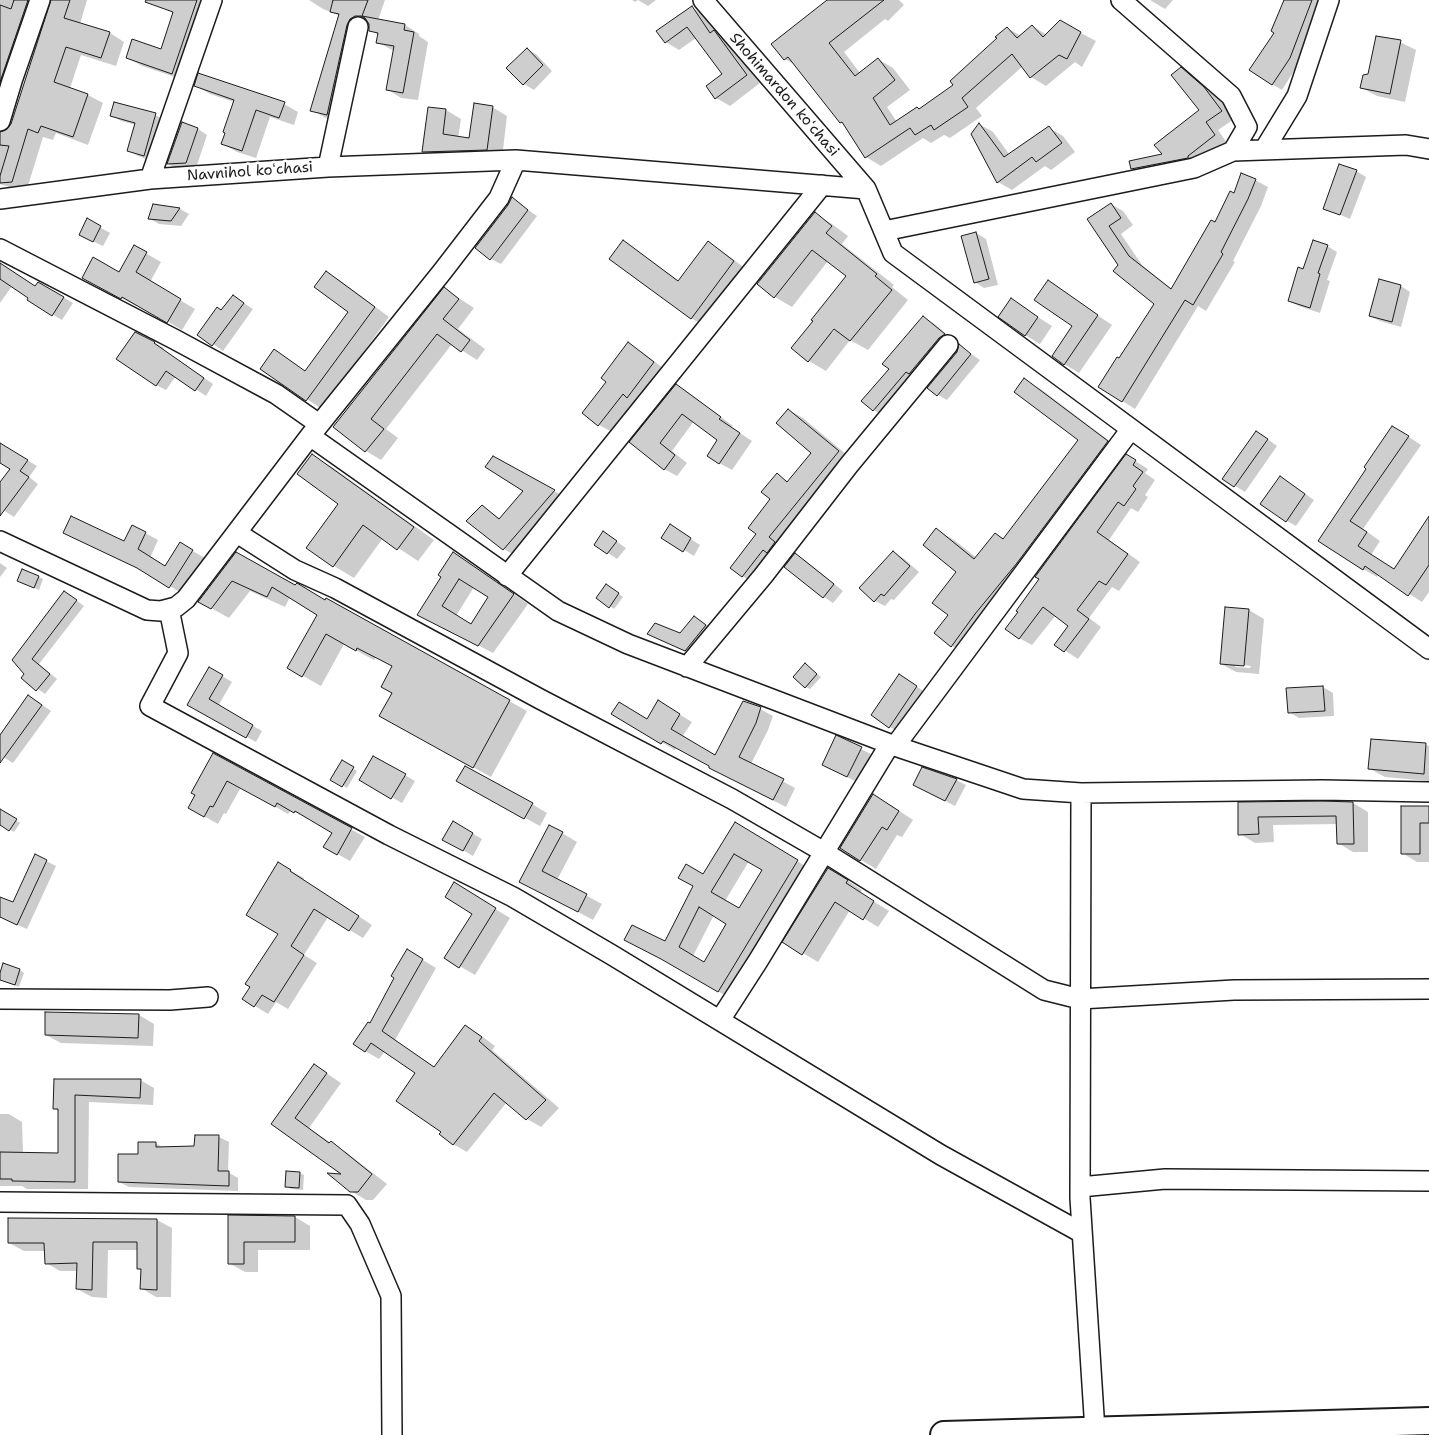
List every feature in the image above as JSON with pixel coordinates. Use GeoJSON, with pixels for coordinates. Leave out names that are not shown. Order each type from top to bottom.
{"type":"FeatureCollection","features":[{"type":"Feature","properties":{"kind":"main road"},"geometry":{"type":"LineString","coordinates":[[944,1435],[1095,1430],[1246,1430],[1429,1421]]}},
{"type":"Feature","properties":{"kind":"street"},"geometry":{"type":"LineString","coordinates":[[0,121],[40,0]]}},
{"type":"Feature","properties":{"kind":"street"},"geometry":{"type":"LineString","coordinates":[[150,179],[212,0]]}},
{"type":"Feature","properties":{"kind":"street","name":"Shohimardon koʻchasi"},"geometry":{"type":"LineString","coordinates":[[703,0],[866,189],[893,253],[1429,649]]}},
{"type":"Feature","properties":{"kind":"street"},"geometry":{"type":"LineString","coordinates":[[1121,0],[1231,96],[1247,127],[1233,151]]}},
{"type":"Feature","properties":{"kind":"street"},"geometry":{"type":"LineString","coordinates":[[1264,150],[1296,96],[1328,0]]}},
{"type":"Feature","properties":{"kind":"street","name":"Navnihol koʻchasi"},"geometry":{"type":"LineString","coordinates":[[0,199],[150,179],[328,167],[358,27]]}},
{"type":"Feature","properties":{"kind":"street"},"geometry":{"type":"LineString","coordinates":[[884,231],[1194,168],[1233,151],[1406,145],[1429,149]]}},
{"type":"Feature","properties":{"kind":"street"},"geometry":{"type":"LineString","coordinates":[[328,167],[516,160],[866,189]]}},
{"type":"Feature","properties":{"kind":"street"},"geometry":{"type":"LineString","coordinates":[[0,541],[147,610],[161,611],[176,607],[186,599],[314,430],[442,272],[499,198],[516,160]]}},
{"type":"Feature","properties":{"kind":"street"},"geometry":{"type":"LineString","coordinates":[[507,576],[822,185]]}},
{"type":"Feature","properties":{"kind":"street"},"geometry":{"type":"LineString","coordinates":[[0,249],[276,394],[314,430],[507,576],[558,611],[628,644],[893,745],[1023,789],[1081,793],[1322,790],[1429,792]]}},
{"type":"Feature","properties":{"kind":"street"},"geometry":{"type":"LineString","coordinates":[[688,667],[948,345]]}},
{"type":"Feature","properties":{"kind":"street"},"geometry":{"type":"LineString","coordinates":[[720,1020],[893,745],[1131,429]]}},
{"type":"Feature","properties":{"kind":"street"},"geometry":{"type":"LineString","coordinates":[[237,533],[295,570],[335,588],[540,699],[732,798],[824,852],[1044,990],[1080,999],[1234,990],[1429,989]]}},
{"type":"Feature","properties":{"kind":"street"},"geometry":{"type":"LineString","coordinates":[[170,609],[178,653],[150,706],[389,835],[513,897],[942,1155],[1082,1233]]}},
{"type":"Feature","properties":{"kind":"street"},"geometry":{"type":"LineString","coordinates":[[1081,793],[1080,1188],[1095,1430]]}},
{"type":"Feature","properties":{"kind":"street"},"geometry":{"type":"LineString","coordinates":[[0,999],[170,1000],[208,997]]}},
{"type":"Feature","properties":{"kind":"street"},"geometry":{"type":"LineString","coordinates":[[1080,1188],[1164,1179],[1429,1181]]}},
{"type":"Feature","properties":{"kind":"street"},"geometry":{"type":"LineString","coordinates":[[0,1202],[347,1205],[360,1224],[391,1296],[392,1435]]}},
{"type":"Feature","properties":{"kind":"building"},"geometry":{"type":"Polygon","coordinates":[[[14,0],[28,0],[0,82],[0,5],[11,9],[14,0]]]}},
{"type":"Feature","properties":{"kind":"building"},"geometry":{"type":"Polygon","coordinates":[[[51,0],[70,0],[64,18],[110,32],[101,58],[66,47],[54,82],[88,94],[73,137],[41,126],[38,133],[28,129],[12,182],[0,183],[0,176],[9,146],[0,145],[0,132],[7,129],[11,124],[51,0]]]}},
{"type":"Feature","properties":{"kind":"building"},"geometry":{"type":"Polygon","coordinates":[[[146,0],[197,0],[172,74],[126,58],[132,39],[161,49],[173,12],[145,2],[146,0]]]}},
{"type":"Feature","properties":{"kind":"building"},"geometry":{"type":"Polygon","coordinates":[[[333,0],[368,0],[362,16],[405,24],[404,30],[414,32],[403,93],[386,90],[394,46],[376,43],[378,33],[369,31],[369,24],[365,18],[355,16],[350,19],[347,25],[327,115],[310,111],[339,14],[330,12],[333,0]]]}},
{"type":"Feature","properties":{"kind":"building"},"geometry":{"type":"Polygon","coordinates":[[[827,0],[884,0],[829,43],[855,76],[878,58],[895,80],[873,98],[890,125],[917,107],[919,109],[953,85],[950,81],[1007,27],[1017,38],[1032,25],[1043,37],[1060,20],[1081,32],[1067,59],[1059,55],[1030,78],[1012,54],[962,98],[968,107],[934,130],[931,125],[915,135],[910,128],[865,158],[842,122],[840,123],[788,57],[784,60],[771,44],[827,0]]]}},
{"type":"Feature","properties":{"kind":"building"},"geometry":{"type":"Polygon","coordinates":[[[1284,0],[1312,0],[1290,58],[1272,85],[1249,70],[1274,33],[1271,31],[1284,0]]]}},
{"type":"Feature","properties":{"kind":"building"},"geometry":{"type":"Polygon","coordinates":[[[692,6],[710,33],[714,30],[747,75],[715,99],[706,86],[722,74],[687,27],[665,43],[656,31],[692,6]]]}},
{"type":"Feature","properties":{"kind":"building"},"geometry":{"type":"Polygon","coordinates":[[[1376,36],[1401,40],[1390,94],[1360,88],[1363,75],[1368,74],[1376,36]]]}},
{"type":"Feature","properties":{"kind":"building"},"geometry":{"type":"Polygon","coordinates":[[[527,48],[543,65],[523,85],[506,68],[527,48]]]}},
{"type":"Feature","properties":{"kind":"building"},"geometry":{"type":"Polygon","coordinates":[[[1181,67],[1204,87],[1222,111],[1206,122],[1215,135],[1188,156],[1188,158],[1131,169],[1129,161],[1162,154],[1154,145],[1199,110],[1171,75],[1181,67]]]}},
{"type":"Feature","properties":{"kind":"building"},"geometry":{"type":"Polygon","coordinates":[[[198,73],[285,102],[279,118],[256,110],[242,151],[221,144],[234,100],[194,86],[198,73]]]}},
{"type":"Feature","properties":{"kind":"building"},"geometry":{"type":"Polygon","coordinates":[[[114,102],[156,113],[144,156],[127,151],[135,123],[110,116],[114,102]]]}},
{"type":"Feature","properties":{"kind":"building"},"geometry":{"type":"Polygon","coordinates":[[[474,103],[493,106],[487,150],[422,152],[428,107],[446,109],[443,134],[469,138],[474,103]]]}},
{"type":"Feature","properties":{"kind":"building"},"geometry":{"type":"Polygon","coordinates":[[[182,122],[198,128],[186,163],[167,164],[182,122]]]}},
{"type":"Feature","properties":{"kind":"building"},"geometry":{"type":"Polygon","coordinates":[[[979,123],[1004,157],[1049,126],[1062,143],[1036,162],[1032,157],[997,183],[971,134],[979,123]]]}},
{"type":"Feature","properties":{"kind":"building"},"geometry":{"type":"Polygon","coordinates":[[[1339,164],[1357,170],[1340,215],[1323,209],[1339,164]]]}},
{"type":"Feature","properties":{"kind":"building"},"geometry":{"type":"Polygon","coordinates":[[[1241,173],[1256,179],[1221,252],[1223,254],[1193,305],[1185,300],[1122,402],[1098,387],[1154,304],[1113,271],[1118,265],[1087,219],[1111,203],[1121,218],[1109,226],[1129,256],[1171,289],[1211,220],[1215,222],[1230,191],[1234,193],[1241,173]]]}},
{"type":"Feature","properties":{"kind":"building"},"geometry":{"type":"Polygon","coordinates":[[[512,197],[528,210],[490,260],[475,248],[512,197]]]}},
{"type":"Feature","properties":{"kind":"building"},"geometry":{"type":"Polygon","coordinates":[[[153,204],[180,208],[171,221],[148,219],[153,204]]]}},
{"type":"Feature","properties":{"kind":"building"},"geometry":{"type":"Polygon","coordinates":[[[815,212],[832,226],[826,233],[877,274],[875,276],[892,290],[850,341],[834,329],[808,362],[791,348],[846,276],[812,250],[774,298],[757,284],[815,212]]]}},
{"type":"Feature","properties":{"kind":"building"},"geometry":{"type":"Polygon","coordinates":[[[87,218],[101,226],[93,242],[79,235],[87,218]]]}},
{"type":"Feature","properties":{"kind":"building"},"geometry":{"type":"Polygon","coordinates":[[[976,232],[989,279],[974,283],[961,236],[976,232]]]}},
{"type":"Feature","properties":{"kind":"building"},"geometry":{"type":"Polygon","coordinates":[[[623,240],[678,281],[708,241],[734,261],[691,319],[609,259],[623,240]]]}},
{"type":"Feature","properties":{"kind":"building"},"geometry":{"type":"Polygon","coordinates":[[[1313,240],[1328,245],[1318,273],[1320,274],[1310,308],[1288,301],[1298,267],[1303,269],[1313,240]]]}},
{"type":"Feature","properties":{"kind":"building"},"geometry":{"type":"Polygon","coordinates":[[[134,245],[147,252],[136,272],[181,299],[167,323],[122,297],[121,299],[82,278],[93,257],[119,272],[134,245]]]}},
{"type":"Feature","properties":{"kind":"building"},"geometry":{"type":"Polygon","coordinates":[[[0,263],[35,286],[38,282],[64,297],[52,316],[0,279],[0,263]]]}},
{"type":"Feature","properties":{"kind":"building"},"geometry":{"type":"Polygon","coordinates":[[[326,271],[375,307],[306,401],[260,369],[274,349],[305,371],[348,312],[314,287],[326,271]]]}},
{"type":"Feature","properties":{"kind":"building"},"geometry":{"type":"Polygon","coordinates":[[[1379,279],[1401,285],[1392,322],[1369,316],[1379,279]]]}},
{"type":"Feature","properties":{"kind":"building"},"geometry":{"type":"Polygon","coordinates":[[[1048,280],[1098,315],[1064,365],[1052,356],[1072,326],[1034,300],[1048,280]]]}},
{"type":"Feature","properties":{"kind":"building"},"geometry":{"type":"Polygon","coordinates":[[[444,287],[459,299],[443,319],[470,340],[461,352],[437,334],[371,419],[384,429],[365,452],[333,427],[444,287]]]}},
{"type":"Feature","properties":{"kind":"building"},"geometry":{"type":"Polygon","coordinates":[[[233,295],[244,303],[212,346],[197,335],[217,307],[221,310],[233,295]]]}},
{"type":"Feature","properties":{"kind":"building"},"geometry":{"type":"Polygon","coordinates":[[[1011,298],[1038,317],[1025,336],[998,317],[1011,298]]]}},
{"type":"Feature","properties":{"kind":"building"},"geometry":{"type":"Polygon","coordinates":[[[923,316],[945,334],[939,338],[909,374],[906,372],[873,411],[861,401],[889,369],[882,364],[923,316]]]}},
{"type":"Feature","properties":{"kind":"building"},"geometry":{"type":"Polygon","coordinates":[[[135,332],[155,342],[204,378],[195,391],[166,371],[156,386],[116,359],[135,332]]]}},
{"type":"Feature","properties":{"kind":"building"},"geometry":{"type":"Polygon","coordinates":[[[628,342],[654,362],[627,398],[623,394],[598,426],[582,413],[606,382],[601,378],[628,342]]]}},
{"type":"Feature","properties":{"kind":"building"},"geometry":{"type":"Polygon","coordinates":[[[959,344],[971,354],[937,396],[927,388],[957,352],[959,344]]]}},
{"type":"Feature","properties":{"kind":"building"},"geometry":{"type":"Polygon","coordinates":[[[1024,378],[1108,441],[1017,563],[975,614],[951,647],[934,633],[948,615],[932,603],[956,572],[923,545],[936,528],[974,559],[995,533],[1003,539],[1078,440],[1014,392],[1024,378]]]}},
{"type":"Feature","properties":{"kind":"building"},"geometry":{"type":"Polygon","coordinates":[[[676,384],[721,417],[719,419],[740,433],[719,464],[707,456],[717,440],[682,414],[660,443],[675,455],[664,470],[629,442],[676,384]]]}},
{"type":"Feature","properties":{"kind":"building"},"geometry":{"type":"Polygon","coordinates":[[[788,409],[839,451],[769,537],[775,542],[767,553],[763,550],[742,577],[730,568],[756,534],[748,528],[770,499],[761,492],[777,473],[787,482],[811,453],[776,423],[788,409]]]}},
{"type":"Feature","properties":{"kind":"building"},"geometry":{"type":"Polygon","coordinates":[[[1392,426],[1409,436],[1350,521],[1367,532],[1358,546],[1394,569],[1429,516],[1429,565],[1408,596],[1365,566],[1363,570],[1318,541],[1392,426]]]}},
{"type":"Feature","properties":{"kind":"building"},"geometry":{"type":"Polygon","coordinates":[[[1256,431],[1268,439],[1234,487],[1222,479],[1256,431]]]}},
{"type":"Feature","properties":{"kind":"building"},"geometry":{"type":"Polygon","coordinates":[[[0,443],[28,460],[20,471],[29,477],[0,516],[0,482],[10,469],[0,463],[0,443]]]}},
{"type":"Feature","properties":{"kind":"building"},"geometry":{"type":"Polygon","coordinates":[[[312,454],[414,527],[397,550],[363,525],[333,567],[306,548],[338,504],[297,474],[312,454]]]}},
{"type":"Feature","properties":{"kind":"building"},"geometry":{"type":"Polygon","coordinates":[[[1126,454],[1136,460],[1133,465],[1143,472],[1133,486],[1136,489],[1124,506],[1118,502],[1097,532],[1128,554],[1106,585],[1099,581],[1077,610],[1089,619],[1064,652],[1054,645],[1068,626],[1043,607],[1019,639],[1005,629],[1039,579],[1035,577],[1126,454]]]}},
{"type":"Feature","properties":{"kind":"building"},"geometry":{"type":"Polygon","coordinates":[[[493,456],[555,490],[503,550],[466,521],[482,505],[499,519],[523,491],[485,467],[493,456]]]}},
{"type":"Feature","properties":{"kind":"building"},"geometry":{"type":"Polygon","coordinates":[[[1280,476],[1305,494],[1286,522],[1260,504],[1280,476]]]}},
{"type":"Feature","properties":{"kind":"building"},"geometry":{"type":"Polygon","coordinates":[[[71,516],[124,541],[132,525],[146,532],[138,549],[165,566],[180,542],[193,550],[169,588],[137,568],[63,533],[71,516]]]}},
{"type":"Feature","properties":{"kind":"building"},"geometry":{"type":"Polygon","coordinates":[[[670,524],[691,538],[683,552],[661,538],[670,524]]]}},
{"type":"Feature","properties":{"kind":"building"},"geometry":{"type":"Polygon","coordinates":[[[603,531],[617,541],[607,554],[594,545],[603,531]]]}},
{"type":"Feature","properties":{"kind":"building"},"geometry":{"type":"Polygon","coordinates":[[[893,551],[910,566],[884,596],[881,594],[874,602],[859,588],[893,551]]]}},
{"type":"Feature","properties":{"kind":"building"},"geometry":{"type":"Polygon","coordinates":[[[236,552],[295,585],[297,583],[325,600],[326,598],[510,700],[473,768],[379,716],[392,693],[381,687],[392,666],[357,648],[356,651],[326,634],[302,677],[287,668],[317,615],[272,587],[267,597],[232,581],[211,609],[198,602],[236,552]]]}},
{"type":"Feature","properties":{"kind":"building"},"geometry":{"type":"Polygon","coordinates":[[[453,552],[514,594],[478,646],[417,615],[441,577],[438,575],[453,552]],[[459,579],[442,606],[471,624],[488,597],[459,579]]]}},
{"type":"Feature","properties":{"kind":"building"},"geometry":{"type":"Polygon","coordinates":[[[795,553],[834,584],[823,598],[784,567],[795,553]]]}},
{"type":"Feature","properties":{"kind":"building"},"geometry":{"type":"Polygon","coordinates":[[[22,569],[39,576],[34,588],[17,581],[22,569]]]}},
{"type":"Feature","properties":{"kind":"building"},"geometry":{"type":"Polygon","coordinates":[[[606,584],[619,593],[609,608],[596,598],[606,584]]]}},
{"type":"Feature","properties":{"kind":"building"},"geometry":{"type":"Polygon","coordinates":[[[64,591],[77,600],[32,659],[50,674],[36,691],[21,678],[24,674],[12,660],[64,591]]]}},
{"type":"Feature","properties":{"kind":"building"},"geometry":{"type":"Polygon","coordinates":[[[1225,607],[1249,609],[1244,666],[1220,664],[1225,607]]]}},
{"type":"Feature","properties":{"kind":"building"},"geometry":{"type":"Polygon","coordinates":[[[694,616],[706,625],[685,651],[647,634],[655,623],[680,633],[694,616]]]}},
{"type":"Feature","properties":{"kind":"building"},"geometry":{"type":"Polygon","coordinates":[[[805,663],[817,674],[805,688],[793,677],[805,663]]]}},
{"type":"Feature","properties":{"kind":"building"},"geometry":{"type":"Polygon","coordinates":[[[209,667],[223,675],[209,699],[253,725],[246,738],[187,705],[209,667]]]}},
{"type":"Feature","properties":{"kind":"building"},"geometry":{"type":"Polygon","coordinates":[[[899,674],[917,686],[889,728],[871,715],[899,674]]]}},
{"type":"Feature","properties":{"kind":"building"},"geometry":{"type":"Polygon","coordinates":[[[1323,686],[1325,711],[1288,713],[1286,688],[1323,686]]]}},
{"type":"Feature","properties":{"kind":"building"},"geometry":{"type":"Polygon","coordinates":[[[28,695],[42,705],[0,763],[0,735],[28,695]]]}},
{"type":"Feature","properties":{"kind":"building"},"geometry":{"type":"Polygon","coordinates":[[[658,700],[680,714],[671,729],[715,755],[743,701],[761,707],[756,723],[739,757],[784,779],[773,800],[709,768],[709,766],[663,741],[661,744],[611,714],[619,702],[647,719],[658,700]]]}},
{"type":"Feature","properties":{"kind":"building"},"geometry":{"type":"Polygon","coordinates":[[[836,735],[862,747],[847,777],[822,765],[836,735]]]}},
{"type":"Feature","properties":{"kind":"building"},"geometry":{"type":"Polygon","coordinates":[[[1371,739],[1426,743],[1424,774],[1368,769],[1371,739]]]}},
{"type":"Feature","properties":{"kind":"building"},"geometry":{"type":"Polygon","coordinates":[[[213,753],[352,828],[337,855],[323,847],[332,833],[295,811],[294,813],[277,803],[275,807],[227,781],[213,807],[210,806],[204,817],[188,808],[195,795],[191,793],[213,753]]]}},
{"type":"Feature","properties":{"kind":"building"},"geometry":{"type":"Polygon","coordinates":[[[373,756],[406,774],[391,799],[359,780],[373,756]]]}},
{"type":"Feature","properties":{"kind":"building"},"geometry":{"type":"Polygon","coordinates":[[[342,760],[354,767],[342,787],[330,780],[342,760]]]}},
{"type":"Feature","properties":{"kind":"building"},"geometry":{"type":"Polygon","coordinates":[[[465,766],[533,803],[524,819],[456,781],[465,766]]]}},
{"type":"Feature","properties":{"kind":"building"},"geometry":{"type":"Polygon","coordinates":[[[922,767],[957,779],[945,801],[913,785],[922,767]]]}},
{"type":"Feature","properties":{"kind":"building"},"geometry":{"type":"Polygon","coordinates":[[[873,794],[899,811],[887,830],[882,827],[860,861],[840,848],[873,794]]]}},
{"type":"Feature","properties":{"kind":"building"},"geometry":{"type":"Polygon","coordinates":[[[1238,802],[1353,802],[1354,844],[1337,844],[1336,816],[1258,817],[1259,834],[1238,835],[1238,802]]]}},
{"type":"Feature","properties":{"kind":"building"},"geometry":{"type":"Polygon","coordinates":[[[1401,806],[1429,806],[1429,823],[1420,823],[1420,854],[1401,854],[1401,806]]]}},
{"type":"Feature","properties":{"kind":"building"},"geometry":{"type":"Polygon","coordinates":[[[0,809],[17,819],[9,831],[0,825],[0,809]]]}},
{"type":"Feature","properties":{"kind":"building"},"geometry":{"type":"Polygon","coordinates":[[[453,821],[473,833],[463,851],[442,840],[453,821]]]}},
{"type":"Feature","properties":{"kind":"building"},"geometry":{"type":"Polygon","coordinates":[[[735,822],[798,860],[718,992],[624,940],[632,925],[665,941],[693,886],[678,878],[686,864],[703,874],[735,822]],[[734,854],[711,892],[739,908],[762,870],[734,854]],[[699,907],[679,947],[704,962],[726,924],[699,907]]]}},
{"type":"Feature","properties":{"kind":"building"},"geometry":{"type":"Polygon","coordinates":[[[549,825],[563,832],[542,871],[587,894],[578,912],[519,882],[549,825]]]}},
{"type":"Feature","properties":{"kind":"building"},"geometry":{"type":"Polygon","coordinates":[[[35,854],[47,860],[17,925],[0,917],[0,897],[13,902],[35,854]]]}},
{"type":"Feature","properties":{"kind":"building"},"geometry":{"type":"Polygon","coordinates":[[[278,862],[359,916],[349,931],[314,909],[291,946],[304,955],[274,1002],[262,995],[254,1007],[242,999],[250,987],[245,984],[278,934],[246,915],[278,862]]]}},
{"type":"Feature","properties":{"kind":"building"},"geometry":{"type":"Polygon","coordinates":[[[828,868],[848,880],[846,883],[874,901],[863,920],[835,902],[802,955],[782,942],[828,868]]]}},
{"type":"Feature","properties":{"kind":"building"},"geometry":{"type":"Polygon","coordinates":[[[454,882],[496,908],[459,968],[444,958],[472,914],[445,897],[454,882]]]}},
{"type":"Feature","properties":{"kind":"building"},"geometry":{"type":"Polygon","coordinates":[[[407,949],[423,959],[382,1031],[434,1067],[465,1025],[482,1037],[479,1041],[546,1100],[526,1120],[494,1093],[453,1145],[439,1134],[441,1132],[396,1101],[415,1073],[371,1043],[365,1052],[353,1044],[368,1022],[370,1023],[394,978],[391,976],[407,949]]]}},
{"type":"Feature","properties":{"kind":"building"},"geometry":{"type":"Polygon","coordinates":[[[3,963],[20,969],[15,985],[0,980],[3,963]]]}},
{"type":"Feature","properties":{"kind":"building"},"geometry":{"type":"Polygon","coordinates":[[[45,1012],[139,1014],[138,1038],[45,1035],[45,1012]]]}},
{"type":"Feature","properties":{"kind":"building"},"geometry":{"type":"Polygon","coordinates":[[[314,1064],[327,1073],[295,1118],[329,1143],[331,1141],[372,1174],[358,1192],[350,1192],[327,1173],[341,1174],[271,1124],[314,1064]]]}},
{"type":"Feature","properties":{"kind":"building"},"geometry":{"type":"Polygon","coordinates":[[[54,1079],[141,1079],[140,1098],[75,1095],[75,1182],[12,1181],[12,1179],[0,1179],[0,1152],[58,1153],[58,1109],[53,1109],[54,1079]]]}},
{"type":"Feature","properties":{"kind":"building"},"geometry":{"type":"Polygon","coordinates":[[[195,1135],[219,1135],[218,1171],[229,1171],[229,1186],[118,1182],[118,1154],[138,1154],[138,1142],[156,1142],[156,1147],[194,1146],[195,1135]]]}},
{"type":"Feature","properties":{"kind":"building"},"geometry":{"type":"Polygon","coordinates":[[[286,1171],[300,1172],[299,1188],[285,1187],[286,1171]]]}},
{"type":"Feature","properties":{"kind":"building"},"geometry":{"type":"Polygon","coordinates":[[[228,1215],[295,1216],[295,1242],[244,1242],[244,1264],[228,1264],[228,1215]]]}},
{"type":"Feature","properties":{"kind":"building"},"geometry":{"type":"Polygon","coordinates":[[[8,1218],[157,1219],[157,1290],[140,1289],[141,1269],[137,1269],[137,1242],[93,1242],[92,1290],[76,1289],[77,1263],[45,1264],[44,1243],[8,1243],[8,1218]]]}}]}
